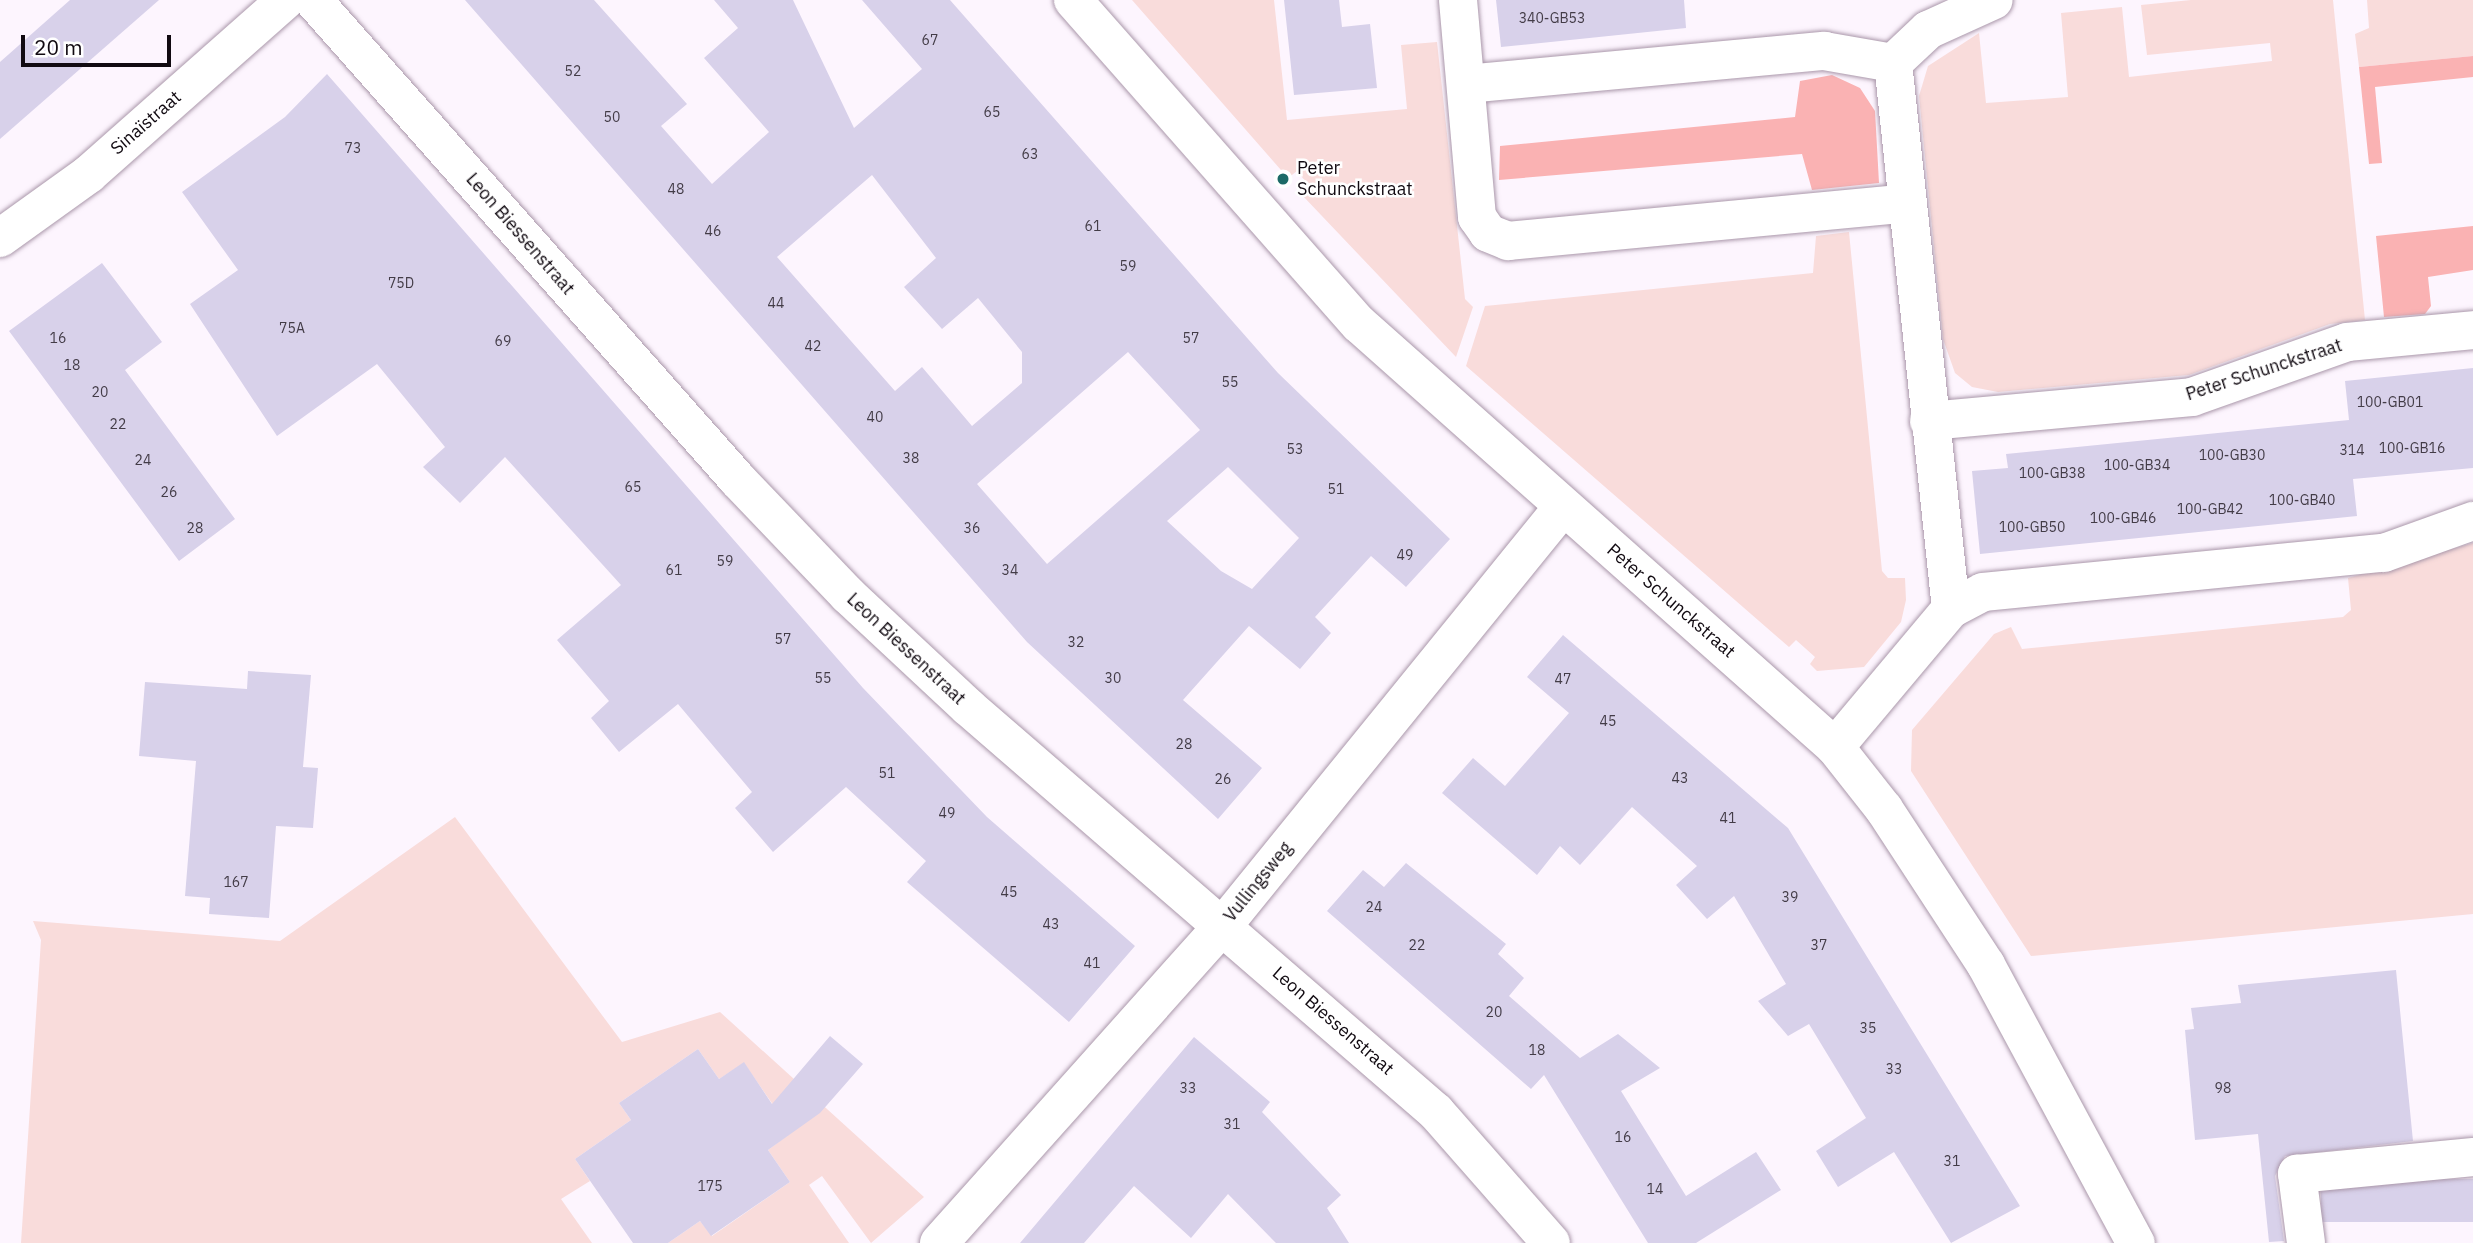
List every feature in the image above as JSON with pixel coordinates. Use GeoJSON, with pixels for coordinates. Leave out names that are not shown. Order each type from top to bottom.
{"type":"FeatureCollection","features":[{"type":"Feature","properties":{"kind":"street","name":"Sinaïstraat"},"geometry":{"type":"LineString","coordinates":[[0,238],[89,174],[286,0]]}},
{"type":"Feature","properties":{"kind":"street","name":"Leon Biessenstraat"},"geometry":{"type":"LineString","coordinates":[[313,0],[738,480],[848,595],[1222,927],[1436,1112],[1550,1243]]}},
{"type":"Feature","properties":{"kind":"street","name":"Peter Schunckstraat"},"geometry":{"type":"LineString","coordinates":[[1073,0],[1359,324],[1562,508],[1835,747],[1931,878],[2066,1107],[2136,1243]]}},
{"type":"Feature","properties":{"kind":"street"},"geometry":{"type":"LineString","coordinates":[[1458,0],[1477,217],[1488,233],[1507,241],[1908,203]]}},
{"type":"Feature","properties":{"kind":"street"},"geometry":{"type":"LineString","coordinates":[[1893,63],[1927,30],[1994,0]]}},
{"type":"Feature","properties":{"kind":"street"},"geometry":{"type":"LineString","coordinates":[[1466,84],[1824,51],[1893,63]]}},
{"type":"Feature","properties":{"kind":"street"},"geometry":{"type":"LineString","coordinates":[[1893,63],[1951,610]]}},
{"type":"Feature","properties":{"kind":"street","name":"Peter Schunckstraat"},"geometry":{"type":"LineString","coordinates":[[1929,421],[2192,397],[2347,342],[2473,330]]}},
{"type":"Feature","properties":{"kind":"street","name":"Vullingsweg"},"geometry":{"type":"LineString","coordinates":[[939,1243],[1222,927],[1562,508]]}},
{"type":"Feature","properties":{"kind":"street"},"geometry":{"type":"LineString","coordinates":[[1835,747],[1951,610],[1983,592],[2384,553],[2473,522]]}},
{"type":"Feature","properties":{"kind":"street","name":"Peter Schunckstraat"},"geometry":{"type":"LineString","coordinates":[[2066,1107],[2161,1243]]}},
{"type":"Feature","properties":{"kind":"street"},"geometry":{"type":"LineString","coordinates":[[2306,1243],[2297,1174],[2473,1157]]}},
{"type":"Feature","properties":{"kind":"shaded area"},"geometry":{"type":"Polygon","coordinates":[[[1132,0],[1274,0],[1287,120],[1407,109],[1401,45],[1437,42],[1465,299],[1473,307],[1456,357],[1302,195],[1311,188],[1297,171],[1288,178],[1132,0]]]}},
{"type":"Feature","properties":{"kind":"shaded area"},"geometry":{"type":"Polygon","coordinates":[[[2191,0],[2333,0],[2365,320],[2330,324],[2189,375],[1998,392],[1972,387],[1955,373],[1943,339],[1919,96],[1928,66],[1979,33],[1986,103],[2068,97],[2061,13],[2122,7],[2129,77],[2272,61],[2270,43],[2147,55],[2141,5],[2191,0]]]}},
{"type":"Feature","properties":{"kind":"shaded area"},"geometry":{"type":"Polygon","coordinates":[[[2367,0],[2473,0],[2473,56],[2359,67],[2355,34],[2369,28],[2367,0]]]}},
{"type":"Feature","properties":{"kind":"shaded area"},"geometry":{"type":"Polygon","coordinates":[[[2473,56],[2473,77],[2375,87],[2382,163],[2369,164],[2359,67],[2473,56]]]}},
{"type":"Feature","properties":{"kind":"shaded area"},"geometry":{"type":"Polygon","coordinates":[[[1832,75],[1860,88],[1875,111],[1879,183],[1812,190],[1802,154],[1499,180],[1500,146],[1795,117],[1800,81],[1832,75]]]}},
{"type":"Feature","properties":{"kind":"shaded area"},"geometry":{"type":"Polygon","coordinates":[[[2473,226],[2473,270],[2428,277],[2431,306],[2425,314],[2384,317],[2376,236],[2473,226]]]}},
{"type":"Feature","properties":{"kind":"shaded area"},"geometry":{"type":"Polygon","coordinates":[[[1849,232],[1882,571],[1888,578],[1905,578],[1906,600],[1901,622],[1864,667],[1817,671],[1810,664],[1815,657],[1796,640],[1789,647],[1466,366],[1485,306],[1813,273],[1816,236],[1849,232]]]}},
{"type":"Feature","properties":{"kind":"shaded area"},"geometry":{"type":"Polygon","coordinates":[[[2473,543],[2473,914],[2031,956],[1911,771],[1912,730],[1994,634],[2011,627],[2022,649],[2343,617],[2351,610],[2348,578],[2473,543]]]}},
{"type":"Feature","properties":{"kind":"shaded area"},"geometry":{"type":"Polygon","coordinates":[[[455,817],[622,1042],[720,1012],[924,1197],[871,1243],[822,1176],[809,1185],[849,1243],[668,1243],[700,1221],[712,1236],[790,1182],[768,1150],[792,1132],[744,1063],[719,1079],[698,1049],[619,1103],[631,1120],[575,1159],[590,1181],[561,1199],[592,1243],[21,1243],[41,940],[33,921],[280,941],[455,817]]]}},
{"type":"Feature","properties":{"kind":"building"},"geometry":{"type":"Polygon","coordinates":[[[70,0],[159,0],[0,139],[0,62],[70,0]]]}},
{"type":"Feature","properties":{"kind":"building"},"geometry":{"type":"Polygon","coordinates":[[[465,0],[594,0],[687,104],[661,126],[712,184],[769,132],[704,58],[738,28],[714,0],[793,0],[854,128],[922,69],[862,0],[950,0],[1278,373],[1450,539],[1406,587],[1371,556],[1315,617],[1331,633],[1300,669],[1249,626],[1183,700],[1262,768],[1218,819],[1027,642],[465,0]],[[872,175],[777,257],[895,391],[922,367],[972,426],[1022,383],[1022,352],[978,298],[942,329],[904,287],[936,258],[872,175]],[[1128,352],[977,484],[1047,564],[1200,430],[1128,352]],[[1228,467],[1167,521],[1221,571],[1252,589],[1299,538],[1228,467]]]}},
{"type":"Feature","properties":{"kind":"building"},"geometry":{"type":"Polygon","coordinates":[[[1284,0],[1339,0],[1342,27],[1370,24],[1377,88],[1294,95],[1284,0]]]}},
{"type":"Feature","properties":{"kind":"building"},"geometry":{"type":"Polygon","coordinates":[[[1496,0],[1684,0],[1686,28],[1501,47],[1496,0]]]}},
{"type":"Feature","properties":{"kind":"building"},"geometry":{"type":"Polygon","coordinates":[[[327,74],[863,688],[987,817],[1135,946],[1069,1022],[907,882],[926,861],[846,787],[773,852],[735,808],[752,792],[678,704],[619,752],[591,718],[609,701],[557,640],[621,585],[505,457],[460,503],[423,467],[445,447],[377,364],[277,436],[190,304],[238,270],[182,192],[285,117],[327,74]]]}},
{"type":"Feature","properties":{"kind":"building"},"geometry":{"type":"Polygon","coordinates":[[[102,263],[162,342],[125,370],[235,519],[179,561],[9,331],[102,263]]]}},
{"type":"Feature","properties":{"kind":"building"},"geometry":{"type":"Polygon","coordinates":[[[2473,368],[2473,468],[2353,479],[2357,516],[1980,554],[1972,471],[2008,468],[2006,454],[2349,420],[2345,381],[2473,368]]]}},
{"type":"Feature","properties":{"kind":"building"},"geometry":{"type":"Polygon","coordinates":[[[1563,635],[1788,828],[2020,1206],[1951,1243],[1894,1152],[1838,1187],[1816,1151],[1866,1118],[1809,1024],[1788,1036],[1758,1001],[1786,984],[1734,896],[1707,919],[1676,885],[1697,866],[1632,807],[1580,865],[1560,846],[1537,875],[1442,793],[1473,758],[1505,786],[1569,713],[1527,677],[1563,635]]]}},
{"type":"Feature","properties":{"kind":"building"},"geometry":{"type":"Polygon","coordinates":[[[248,671],[311,675],[303,767],[318,768],[313,828],[276,826],[269,918],[209,914],[210,898],[185,896],[196,761],[139,756],[145,682],[247,689],[248,671]]]}},
{"type":"Feature","properties":{"kind":"building"},"geometry":{"type":"Polygon","coordinates":[[[1406,863],[1506,944],[1498,954],[1524,978],[1509,996],[1580,1058],[1618,1034],[1660,1068],[1621,1091],[1686,1196],[1756,1152],[1781,1190],[1696,1243],[1648,1243],[1544,1075],[1531,1089],[1327,911],[1363,870],[1384,887],[1406,863]]]}},
{"type":"Feature","properties":{"kind":"building"},"geometry":{"type":"Polygon","coordinates":[[[2396,970],[2413,1141],[2285,1156],[2275,1176],[2284,1241],[2269,1242],[2258,1134],[2195,1140],[2185,1030],[2194,1029],[2191,1008],[2241,1003],[2238,985],[2396,970]]]}},
{"type":"Feature","properties":{"kind":"building"},"geometry":{"type":"Polygon","coordinates":[[[830,1036],[863,1064],[820,1113],[768,1150],[790,1182],[711,1236],[700,1221],[668,1243],[633,1243],[575,1159],[631,1120],[619,1103],[698,1049],[719,1079],[744,1062],[772,1104],[830,1036]]]}},
{"type":"Feature","properties":{"kind":"building"},"geometry":{"type":"Polygon","coordinates":[[[1194,1037],[1270,1102],[1262,1112],[1341,1195],[1327,1208],[1349,1243],[1276,1243],[1228,1194],[1191,1238],[1134,1186],[1084,1243],[1020,1243],[1194,1037]]]}},
{"type":"Feature","properties":{"kind":"building"},"geometry":{"type":"Polygon","coordinates":[[[2321,1179],[2473,1179],[2473,1222],[2321,1222],[2321,1179]]]}},
{"type":"Feature","properties":{"kind":"place","name":"Peter Schunckstraat"},"geometry":{"type":"Point","coordinates":[1283,179]}}]}
